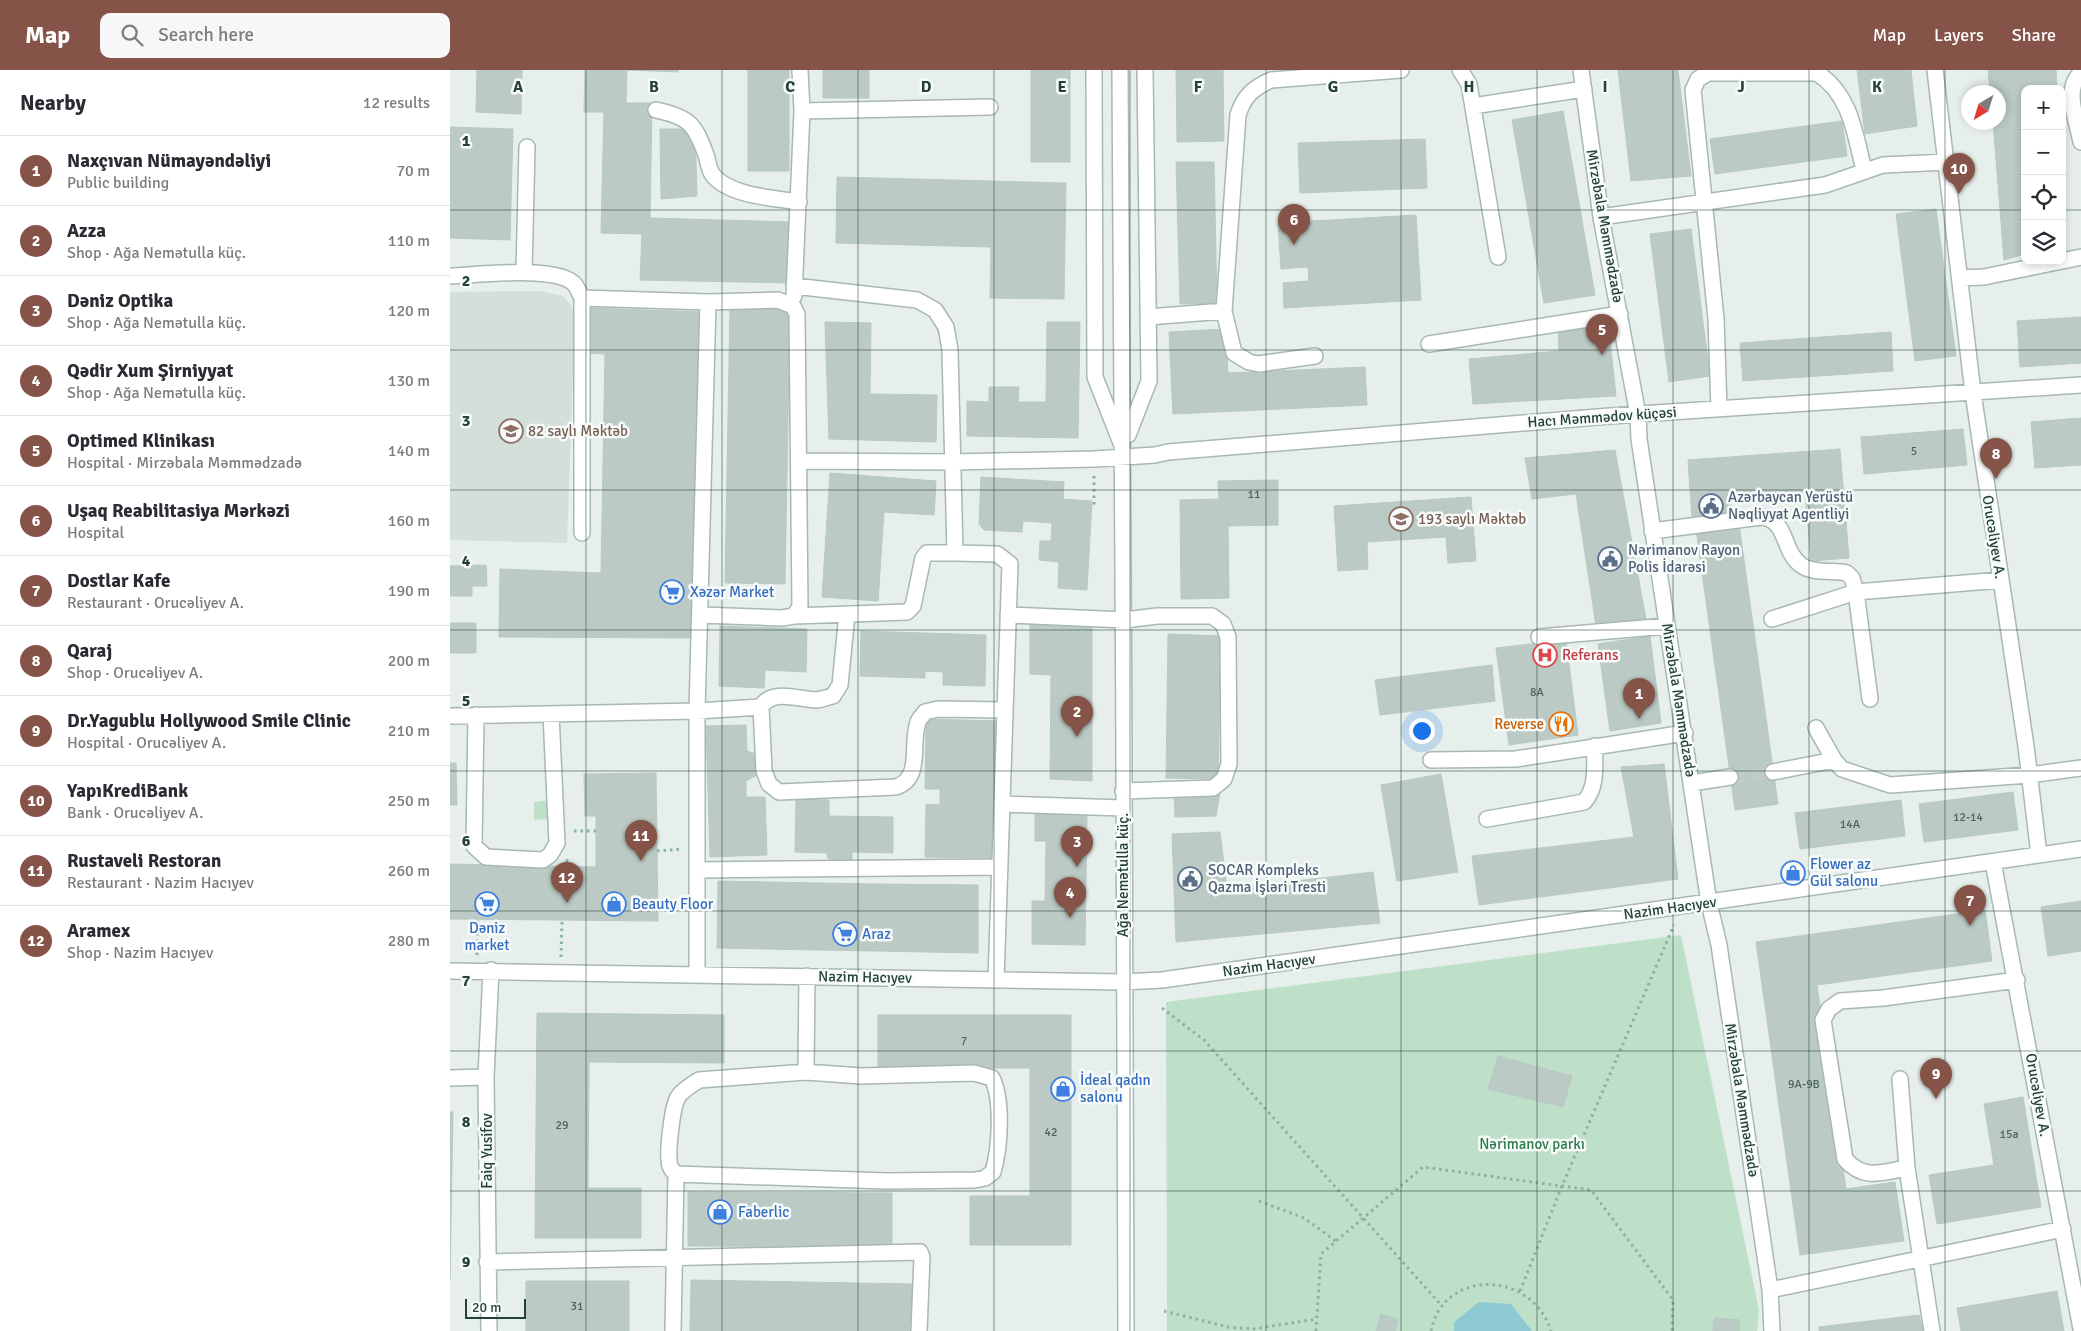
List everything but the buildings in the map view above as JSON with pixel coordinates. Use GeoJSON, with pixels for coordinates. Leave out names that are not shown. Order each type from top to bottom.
{"type":"FeatureCollection","features":[{"type":"Feature","properties":{"kind":"street"},"geometry":{"type":"LineString","coordinates":[[794,616],[800,607],[801,593],[797,314],[793,306],[802,111],[800,70]]}},
{"type":"Feature","properties":{"kind":"street"},"geometry":{"type":"LineString","coordinates":[[1094,70],[1095,377],[1123,453]]}},
{"type":"Feature","properties":{"kind":"street","name":"Ağa Nemətulla küç."},"geometry":{"type":"LineString","coordinates":[[1120,70],[1125,620],[1123,808],[1126,1331]]}},
{"type":"Feature","properties":{"kind":"street"},"geometry":{"type":"LineString","coordinates":[[1123,453],[1149,381],[1146,70]]}},
{"type":"Feature","properties":{"kind":"street"},"geometry":{"type":"LineString","coordinates":[[1314,356],[1259,364],[1249,362],[1234,353],[1224,311],[1238,115],[1242,103],[1253,89],[1271,80],[1401,70]]}},
{"type":"Feature","properties":{"kind":"street"},"geometry":{"type":"LineString","coordinates":[[1460,70],[1469,84],[1498,257]]}},
{"type":"Feature","properties":{"kind":"street","name":"Mirzəbala Məmmədzadə"},"geometry":{"type":"LineString","coordinates":[[1581,70],[1601,217],[1638,415],[1639,439],[1652,531],[1685,733],[1709,903],[1718,945],[1770,1290],[1772,1331]]}},
{"type":"Feature","properties":{"kind":"street","name":"Orucəliyev A."},"geometry":{"type":"LineString","coordinates":[[1935,70],[1961,278],[1973,394],[2039,855]]}},
{"type":"Feature","properties":{"kind":"street"},"geometry":{"type":"LineString","coordinates":[[1719,409],[1716,318],[1707,208],[1704,201],[1694,90],[1698,79],[1708,73],[1817,73],[1840,95],[1849,111],[1864,170]]}},
{"type":"Feature","properties":{"kind":"street"},"geometry":{"type":"LineString","coordinates":[[2081,73],[2075,78],[2071,88],[2081,142]]}},
{"type":"Feature","properties":{"kind":"street"},"geometry":{"type":"LineString","coordinates":[[1473,106],[1584,89]]}},
{"type":"Feature","properties":{"kind":"street"},"geometry":{"type":"LineString","coordinates":[[802,111],[990,107]]}},
{"type":"Feature","properties":{"kind":"street"},"geometry":{"type":"LineString","coordinates":[[656,110],[686,119],[697,131],[712,174],[722,182],[743,193],[799,202]]}},
{"type":"Feature","properties":{"kind":"street"},"geometry":{"type":"LineString","coordinates":[[524,272],[527,147]]}},
{"type":"Feature","properties":{"kind":"street"},"geometry":{"type":"LineString","coordinates":[[1601,217],[1825,185],[1883,165],[1947,162]]}},
{"type":"Feature","properties":{"kind":"street"},"geometry":{"type":"LineString","coordinates":[[1961,278],[1984,278],[2081,257]]}},
{"type":"Feature","properties":{"kind":"street"},"geometry":{"type":"LineString","coordinates":[[450,276],[524,272],[562,276],[574,282],[582,298],[582,533]]}},
{"type":"Feature","properties":{"kind":"street"},"geometry":{"type":"LineString","coordinates":[[794,286],[917,300],[936,310],[946,327],[950,350],[955,553]]}},
{"type":"Feature","properties":{"kind":"street"},"geometry":{"type":"LineString","coordinates":[[582,298],[708,302],[778,300],[793,306]]}},
{"type":"Feature","properties":{"kind":"street"},"geometry":{"type":"LineString","coordinates":[[697,974],[697,711],[708,302]]}},
{"type":"Feature","properties":{"kind":"street"},"geometry":{"type":"LineString","coordinates":[[1148,317],[1224,311]]}},
{"type":"Feature","properties":{"kind":"street"},"geometry":{"type":"LineString","coordinates":[[1429,344],[1620,314]]}},
{"type":"Feature","properties":{"kind":"street","name":"Hacı Məmmədov küçəsi"},"geometry":{"type":"LineString","coordinates":[[800,461],[953,462],[1094,459],[1123,453],[1168,452],[1719,409],[1973,394],[2081,385]]}},
{"type":"Feature","properties":{"kind":"street"},"geometry":{"type":"LineString","coordinates":[[1652,531],[1771,517],[1778,524],[1798,564],[1806,569],[1847,573],[1852,578],[1856,592],[1870,699]]}},
{"type":"Feature","properties":{"kind":"street"},"geometry":{"type":"LineString","coordinates":[[700,615],[782,618],[907,612],[913,606],[922,558],[927,553],[998,554],[1010,564],[996,980]]}},
{"type":"Feature","properties":{"kind":"street"},"geometry":{"type":"LineString","coordinates":[[1772,619],[1856,592],[2001,580]]}},
{"type":"Feature","properties":{"kind":"street"},"geometry":{"type":"LineString","coordinates":[[847,614],[840,685],[833,696],[819,700],[774,696],[766,700],[761,707],[764,771],[769,784],[779,792],[896,787],[906,784],[912,776],[918,722],[925,712],[938,709],[1005,710]]}},
{"type":"Feature","properties":{"kind":"street"},"geometry":{"type":"LineString","coordinates":[[1008,615],[1125,620],[1157,616],[1212,616],[1223,624],[1228,637],[1229,764],[1224,779],[1214,788],[1123,791]]}},
{"type":"Feature","properties":{"kind":"street"},"geometry":{"type":"LineString","coordinates":[[1539,637],[1667,626]]}},
{"type":"Feature","properties":{"kind":"street"},"geometry":{"type":"LineString","coordinates":[[450,716],[697,711],[761,707]]}},
{"type":"Feature","properties":{"kind":"street"},"geometry":{"type":"LineString","coordinates":[[476,715],[474,846],[486,857],[543,860],[550,855],[557,843],[551,714]]}},
{"type":"Feature","properties":{"kind":"street"},"geometry":{"type":"LineString","coordinates":[[1816,728],[1834,760],[1842,769],[1890,785],[2029,775],[2081,768]]}},
{"type":"Feature","properties":{"kind":"street"},"geometry":{"type":"LineString","coordinates":[[1431,760],[1516,759],[1685,733]]}},
{"type":"Feature","properties":{"kind":"street"},"geometry":{"type":"LineString","coordinates":[[1487,819],[1584,802],[1591,794],[1594,784],[1595,746]]}},
{"type":"Feature","properties":{"kind":"street"},"geometry":{"type":"LineString","coordinates":[[1773,772],[1834,760]]}},
{"type":"Feature","properties":{"kind":"street"},"geometry":{"type":"LineString","coordinates":[[1692,783],[1730,777]]}},
{"type":"Feature","properties":{"kind":"street"},"geometry":{"type":"LineString","coordinates":[[1002,804],[1123,808]]}},
{"type":"Feature","properties":{"kind":"street","name":"Nazim Hacıyev"},"geometry":{"type":"LineString","coordinates":[[450,971],[561,971],[1124,982],[1162,980],[2081,849]]}},
{"type":"Feature","properties":{"kind":"street","name":"Orucəliyev A."},"geometry":{"type":"LineString","coordinates":[[1994,862],[2081,1329]]}},
{"type":"Feature","properties":{"kind":"street"},"geometry":{"type":"LineString","coordinates":[[697,870],[1000,867]]}},
{"type":"Feature","properties":{"kind":"street","name":"Faiq Yusifov"},"geometry":{"type":"LineString","coordinates":[[484,971],[488,1331]]}},
{"type":"Feature","properties":{"kind":"street"},"geometry":{"type":"LineString","coordinates":[[806,1072],[808,976]]}},
{"type":"Feature","properties":{"kind":"street"},"geometry":{"type":"LineString","coordinates":[[1907,1168],[1868,1174],[1854,1169],[1845,1159],[1823,1020],[1829,1009],[1840,1000],[1884,998],[2017,980]]}},
{"type":"Feature","properties":{"kind":"street"},"geometry":{"type":"LineString","coordinates":[[806,1072],[861,1076],[974,1073],[992,1078],[998,1091],[997,1160],[994,1172],[984,1178],[975,1180],[887,1181],[676,1174],[670,1169],[668,1161],[671,1130],[678,1097],[686,1089],[700,1080],[806,1072]]}},
{"type":"Feature","properties":{"kind":"street"},"geometry":{"type":"LineString","coordinates":[[450,1078],[486,1077]]}},
{"type":"Feature","properties":{"kind":"street"},"geometry":{"type":"LineString","coordinates":[[1900,1079],[1907,1168],[1920,1239],[1919,1258],[1932,1331]]}},
{"type":"Feature","properties":{"kind":"street"},"geometry":{"type":"LineString","coordinates":[[674,1331],[676,1174]]}},
{"type":"Feature","properties":{"kind":"street"},"geometry":{"type":"LineString","coordinates":[[1770,1290],[2063,1229]]}},
{"type":"Feature","properties":{"kind":"street"},"geometry":{"type":"LineString","coordinates":[[488,1262],[920,1252],[922,1257],[922,1298],[919,1331]]}},
{"type":"Feature","properties":{"kind":"path"},"geometry":{"type":"LineString","coordinates":[[1094,459],[1094,506]]}},
{"type":"Feature","properties":{"kind":"path"},"geometry":{"type":"LineString","coordinates":[[657,851],[697,848]]}},
{"type":"Feature","properties":{"kind":"path"},"geometry":{"type":"LineString","coordinates":[[1520,1291],[1562,1186],[1683,906]]}},
{"type":"Feature","properties":{"kind":"path"},"geometry":{"type":"LineString","coordinates":[[477,920],[484,971]]}},
{"type":"Feature","properties":{"kind":"path"},"geometry":{"type":"LineString","coordinates":[[561,971],[562,920]]}},
{"type":"Feature","properties":{"kind":"path"},"geometry":{"type":"LineString","coordinates":[[1162,1008],[1204,1040],[1442,1306]]}},
{"type":"Feature","properties":{"kind":"path"},"geometry":{"type":"LineString","coordinates":[[1316,1331],[1321,1254],[1423,1167],[1591,1190],[1673,1300],[1672,1331]]}},
{"type":"Feature","properties":{"kind":"path"},"geometry":{"type":"LineString","coordinates":[[1259,1201],[1304,1218],[1336,1241]]}},
{"type":"Feature","properties":{"kind":"path"},"geometry":{"type":"LineString","coordinates":[[1431,1331],[1442,1306],[1458,1292],[1478,1285],[1500,1284],[1520,1291],[1536,1303],[1547,1318],[1551,1331]]}},
{"type":"Feature","properties":{"kind":"path"},"geometry":{"type":"LineString","coordinates":[[1164,1311],[1228,1327],[1253,1329],[1317,1319]]}},
{"type":"Feature","properties":{"kind":"shaded area","name":"82 saylı Məktəb"},"geometry":{"type":"Polygon","coordinates":[[[540,291],[563,296],[573,308],[575,321],[567,543],[450,540],[450,292],[540,291]]]}},
{"type":"Feature","properties":{"kind":"green space"},"geometry":{"type":"Polygon","coordinates":[[[551,800],[552,819],[534,820],[534,802],[551,800]]]}},
{"type":"Feature","properties":{"kind":"green space","name":"Nərimanov parkı"},"geometry":{"type":"Polygon","coordinates":[[[1681,935],[1759,1310],[1757,1331],[1167,1331],[1166,1002],[1681,935]]]}},
{"type":"Feature","properties":{"kind":"water"},"geometry":{"type":"Polygon","coordinates":[[[1479,1302],[1511,1304],[1532,1331],[1454,1331],[1454,1322],[1479,1302]]]}},
{"type":"Feature","properties":{"kind":"tunnel"},"geometry":{"type":"LineString","coordinates":[[1730,777],[1773,772]]}},
{"type":"Feature","properties":{"kind":"place","name":"YapıKrediBank"},"geometry":{"type":"Point","coordinates":[1959,194]}},
{"type":"Feature","properties":{"kind":"place","name":"Uşaq Reabilitasiya Mərkəzi"},"geometry":{"type":"Point","coordinates":[1294,245]}},
{"type":"Feature","properties":{"kind":"place","name":"Optimed Klinikası"},"geometry":{"type":"Point","coordinates":[1602,355]}},
{"type":"Feature","properties":{"kind":"place","name":"82 saylı Məktəb"},"geometry":{"type":"Point","coordinates":[511,431]}},
{"type":"Feature","properties":{"kind":"place","name":"Qaraj"},"geometry":{"type":"Point","coordinates":[1996,479]}},
{"type":"Feature","properties":{"kind":"place","name":"Azərbaycan Yerüstü Nəqliyyat Agentliyi"},"geometry":{"type":"Point","coordinates":[1711,506]}},
{"type":"Feature","properties":{"kind":"place","name":"193 saylı Məktəb"},"geometry":{"type":"Point","coordinates":[1401,519]}},
{"type":"Feature","properties":{"kind":"place","name":"Nərimanov Rayon Polis İdarəsi"},"geometry":{"type":"Point","coordinates":[1610,559]}},
{"type":"Feature","properties":{"kind":"place","name":"Xəzər Market"},"geometry":{"type":"Point","coordinates":[672,592]}},
{"type":"Feature","properties":{"kind":"place","name":"Referans"},"geometry":{"type":"Point","coordinates":[1545,655]}},
{"type":"Feature","properties":{"kind":"place","name":"Naxçıvan Nümayəndəliyi"},"geometry":{"type":"Point","coordinates":[1639,719]}},
{"type":"Feature","properties":{"kind":"place","name":"Reverse"},"geometry":{"type":"Point","coordinates":[1561,724]}},
{"type":"Feature","properties":{"kind":"place","name":"Azza"},"geometry":{"type":"Point","coordinates":[1077,737]}},
{"type":"Feature","properties":{"kind":"place","name":"Rustaveli Restoran"},"geometry":{"type":"Point","coordinates":[641,861]}},
{"type":"Feature","properties":{"kind":"place","name":"Dəniz Optika"},"geometry":{"type":"Point","coordinates":[1077,867]}},
{"type":"Feature","properties":{"kind":"place","name":"Flower az Gül salonu"},"geometry":{"type":"Point","coordinates":[1793,873]}},
{"type":"Feature","properties":{"kind":"place","name":"SOCAR Kompleks Qazma İşləri Tresti"},"geometry":{"type":"Point","coordinates":[1190,879]}},
{"type":"Feature","properties":{"kind":"place","name":"Aramex"},"geometry":{"type":"Point","coordinates":[567,903]}},
{"type":"Feature","properties":{"kind":"place","name":"Dəniz market"},"geometry":{"type":"Point","coordinates":[487,904]}},
{"type":"Feature","properties":{"kind":"place","name":"Beauty Floor"},"geometry":{"type":"Point","coordinates":[614,904]}},
{"type":"Feature","properties":{"kind":"place","name":"Qədir Xum Şirniyyat"},"geometry":{"type":"Point","coordinates":[1070,918]}},
{"type":"Feature","properties":{"kind":"place","name":"Dostlar Kafe"},"geometry":{"type":"Point","coordinates":[1970,926]}},
{"type":"Feature","properties":{"kind":"place","name":"Araz"},"geometry":{"type":"Point","coordinates":[845,934]}},
{"type":"Feature","properties":{"kind":"place","name":"İdeal qadın salonu"},"geometry":{"type":"Point","coordinates":[1063,1089]}},
{"type":"Feature","properties":{"kind":"place","name":"Dr.Yagublu Hollywood Smile Clinic"},"geometry":{"type":"Point","coordinates":[1936,1099]}},
{"type":"Feature","properties":{"kind":"place","name":"Faberlic"},"geometry":{"type":"Point","coordinates":[720,1212]}}]}
